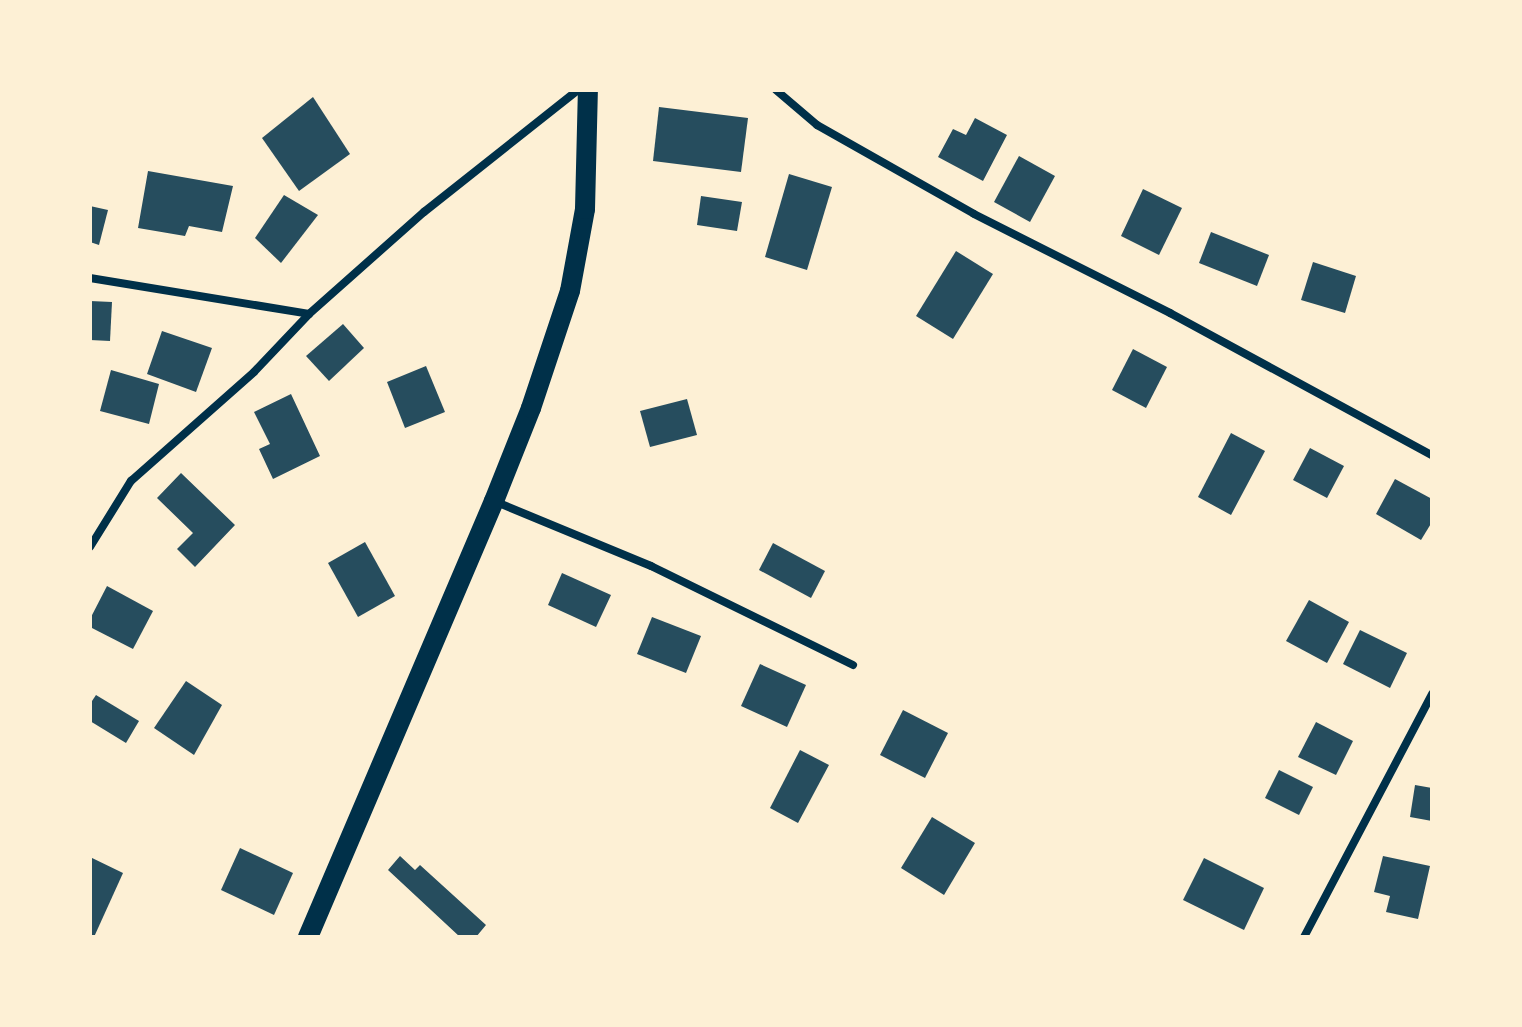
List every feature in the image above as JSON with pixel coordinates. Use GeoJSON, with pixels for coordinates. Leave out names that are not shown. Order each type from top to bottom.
{"type":"FeatureCollection","features":[{"type":"Feature","properties":{"kind":"main road"},"geometry":{"type":"LineString","coordinates":[[308,937],[494,501],[531,408],[570,291],[585,209],[588,90]]}},
{"type":"Feature","properties":{"kind":"street"},"geometry":{"type":"LineString","coordinates":[[90,547],[131,481],[254,372],[309,314],[424,212],[578,90]]}},
{"type":"Feature","properties":{"kind":"street"},"geometry":{"type":"LineString","coordinates":[[776,90],[817,125],[974,214],[1170,313],[1432,455]]}},
{"type":"Feature","properties":{"kind":"street"},"geometry":{"type":"LineString","coordinates":[[90,278],[309,314]]}},
{"type":"Feature","properties":{"kind":"street"},"geometry":{"type":"LineString","coordinates":[[494,501],[651,566],[853,665]]}},
{"type":"Feature","properties":{"kind":"street"},"geometry":{"type":"LineString","coordinates":[[1304,937],[1432,694]]}},
{"type":"Feature","properties":{"kind":"building"},"geometry":{"type":"Polygon","coordinates":[[[313,97],[350,154],[299,191],[262,138],[313,97]]]}},
{"type":"Feature","properties":{"kind":"building"},"geometry":{"type":"Polygon","coordinates":[[[659,107],[748,118],[741,172],[653,161],[659,107]]]}},
{"type":"Feature","properties":{"kind":"building"},"geometry":{"type":"Polygon","coordinates":[[[975,118],[1007,135],[983,181],[938,157],[953,129],[966,135],[975,118]]]}},
{"type":"Feature","properties":{"kind":"building"},"geometry":{"type":"Polygon","coordinates":[[[1019,156],[1055,176],[1030,222],[994,202],[1019,156]]]}},
{"type":"Feature","properties":{"kind":"building"},"geometry":{"type":"Polygon","coordinates":[[[148,171],[233,186],[222,232],[189,226],[185,236],[138,228],[148,171]]]}},
{"type":"Feature","properties":{"kind":"building"},"geometry":{"type":"Polygon","coordinates":[[[789,174],[832,187],[807,270],[765,257],[789,174]]]}},
{"type":"Feature","properties":{"kind":"building"},"geometry":{"type":"Polygon","coordinates":[[[1143,189],[1182,208],[1159,255],[1121,236],[1143,189]]]}},
{"type":"Feature","properties":{"kind":"building"},"geometry":{"type":"Polygon","coordinates":[[[284,195],[318,215],[281,263],[255,238],[284,195]]]}},
{"type":"Feature","properties":{"kind":"building"},"geometry":{"type":"Polygon","coordinates":[[[701,196],[742,202],[737,231],[697,225],[701,196]]]}},
{"type":"Feature","properties":{"kind":"building"},"geometry":{"type":"Polygon","coordinates":[[[90,206],[108,210],[99,245],[90,242],[90,206]]]}},
{"type":"Feature","properties":{"kind":"building"},"geometry":{"type":"Polygon","coordinates":[[[1211,232],[1269,255],[1257,286],[1199,263],[1211,232]]]}},
{"type":"Feature","properties":{"kind":"building"},"geometry":{"type":"Polygon","coordinates":[[[956,251],[993,274],[953,339],[916,316],[956,251]]]}},
{"type":"Feature","properties":{"kind":"building"},"geometry":{"type":"Polygon","coordinates":[[[1313,262],[1356,276],[1345,313],[1301,300],[1313,262]]]}},
{"type":"Feature","properties":{"kind":"building"},"geometry":{"type":"Polygon","coordinates":[[[90,301],[112,302],[110,341],[90,340],[90,301]]]}},
{"type":"Feature","properties":{"kind":"building"},"geometry":{"type":"Polygon","coordinates":[[[343,324],[364,348],[329,381],[306,356],[343,324]]]}},
{"type":"Feature","properties":{"kind":"building"},"geometry":{"type":"Polygon","coordinates":[[[162,331],[212,348],[196,392],[147,374],[162,331]]]}},
{"type":"Feature","properties":{"kind":"building"},"geometry":{"type":"Polygon","coordinates":[[[1133,349],[1167,367],[1146,408],[1112,390],[1133,349]]]}},
{"type":"Feature","properties":{"kind":"building"},"geometry":{"type":"Polygon","coordinates":[[[426,366],[445,412],[405,428],[387,382],[426,366]]]}},
{"type":"Feature","properties":{"kind":"building"},"geometry":{"type":"Polygon","coordinates":[[[111,370],[159,384],[149,424],[100,411],[111,370]]]}},
{"type":"Feature","properties":{"kind":"building"},"geometry":{"type":"Polygon","coordinates":[[[291,394],[320,456],[273,479],[259,449],[270,444],[254,412],[291,394]]]}},
{"type":"Feature","properties":{"kind":"building"},"geometry":{"type":"Polygon","coordinates":[[[687,399],[697,435],[650,447],[640,411],[687,399]]]}},
{"type":"Feature","properties":{"kind":"building"},"geometry":{"type":"Polygon","coordinates":[[[1231,433],[1265,451],[1231,515],[1198,497],[1231,433]]]}},
{"type":"Feature","properties":{"kind":"building"},"geometry":{"type":"Polygon","coordinates":[[[1310,448],[1344,466],[1327,498],[1293,480],[1310,448]]]}},
{"type":"Feature","properties":{"kind":"building"},"geometry":{"type":"Polygon","coordinates":[[[181,473],[235,525],[195,567],[177,549],[193,533],[157,498],[181,473]]]}},
{"type":"Feature","properties":{"kind":"building"},"geometry":{"type":"Polygon","coordinates":[[[1395,479],[1432,499],[1432,522],[1421,540],[1376,514],[1395,479]]]}},
{"type":"Feature","properties":{"kind":"building"},"geometry":{"type":"Polygon","coordinates":[[[365,542],[395,596],[358,617],[328,563],[365,542]]]}},
{"type":"Feature","properties":{"kind":"building"},"geometry":{"type":"Polygon","coordinates":[[[773,543],[825,571],[811,598],[759,570],[773,543]]]}},
{"type":"Feature","properties":{"kind":"building"},"geometry":{"type":"Polygon","coordinates":[[[562,573],[611,595],[596,627],[548,605],[562,573]]]}},
{"type":"Feature","properties":{"kind":"building"},"geometry":{"type":"Polygon","coordinates":[[[107,586],[153,611],[133,649],[90,627],[90,619],[107,586]]]}},
{"type":"Feature","properties":{"kind":"building"},"geometry":{"type":"Polygon","coordinates":[[[1309,600],[1349,622],[1327,663],[1286,641],[1309,600]]]}},
{"type":"Feature","properties":{"kind":"building"},"geometry":{"type":"Polygon","coordinates":[[[652,617],[701,636],[686,673],[637,654],[652,617]]]}},
{"type":"Feature","properties":{"kind":"building"},"geometry":{"type":"Polygon","coordinates":[[[1360,630],[1407,653],[1390,688],[1343,664],[1360,630]]]}},
{"type":"Feature","properties":{"kind":"building"},"geometry":{"type":"Polygon","coordinates":[[[760,664],[806,685],[787,727],[741,706],[760,664]]]}},
{"type":"Feature","properties":{"kind":"building"},"geometry":{"type":"Polygon","coordinates":[[[186,681],[222,705],[194,755],[154,728],[186,681]]]}},
{"type":"Feature","properties":{"kind":"building"},"geometry":{"type":"Polygon","coordinates":[[[96,695],[139,721],[126,743],[90,721],[90,704],[96,695]]]}},
{"type":"Feature","properties":{"kind":"building"},"geometry":{"type":"Polygon","coordinates":[[[903,710],[948,733],[925,778],[880,755],[903,710]]]}},
{"type":"Feature","properties":{"kind":"building"},"geometry":{"type":"Polygon","coordinates":[[[1316,722],[1353,741],[1336,775],[1298,757],[1316,722]]]}},
{"type":"Feature","properties":{"kind":"building"},"geometry":{"type":"Polygon","coordinates":[[[800,750],[829,765],[798,823],[770,808],[800,750]]]}},
{"type":"Feature","properties":{"kind":"building"},"geometry":{"type":"Polygon","coordinates":[[[1279,770],[1313,787],[1299,815],[1265,798],[1279,770]]]}},
{"type":"Feature","properties":{"kind":"building"},"geometry":{"type":"Polygon","coordinates":[[[1415,785],[1432,788],[1432,821],[1410,817],[1415,785]]]}},
{"type":"Feature","properties":{"kind":"building"},"geometry":{"type":"Polygon","coordinates":[[[932,817],[975,843],[944,895],[901,868],[932,817]]]}},
{"type":"Feature","properties":{"kind":"building"},"geometry":{"type":"Polygon","coordinates":[[[240,848],[293,873],[274,915],[221,890],[240,848]]]}},
{"type":"Feature","properties":{"kind":"building"},"geometry":{"type":"Polygon","coordinates":[[[400,856],[415,870],[420,865],[486,925],[476,937],[460,937],[388,870],[400,856]]]}},
{"type":"Feature","properties":{"kind":"building"},"geometry":{"type":"Polygon","coordinates":[[[1383,856],[1430,866],[1418,919],[1386,912],[1390,896],[1374,892],[1383,856]]]}},
{"type":"Feature","properties":{"kind":"building"},"geometry":{"type":"Polygon","coordinates":[[[90,857],[123,873],[94,937],[90,937],[90,857]]]}},
{"type":"Feature","properties":{"kind":"building"},"geometry":{"type":"Polygon","coordinates":[[[1204,858],[1264,888],[1244,930],[1183,900],[1204,858]]]}}]}
